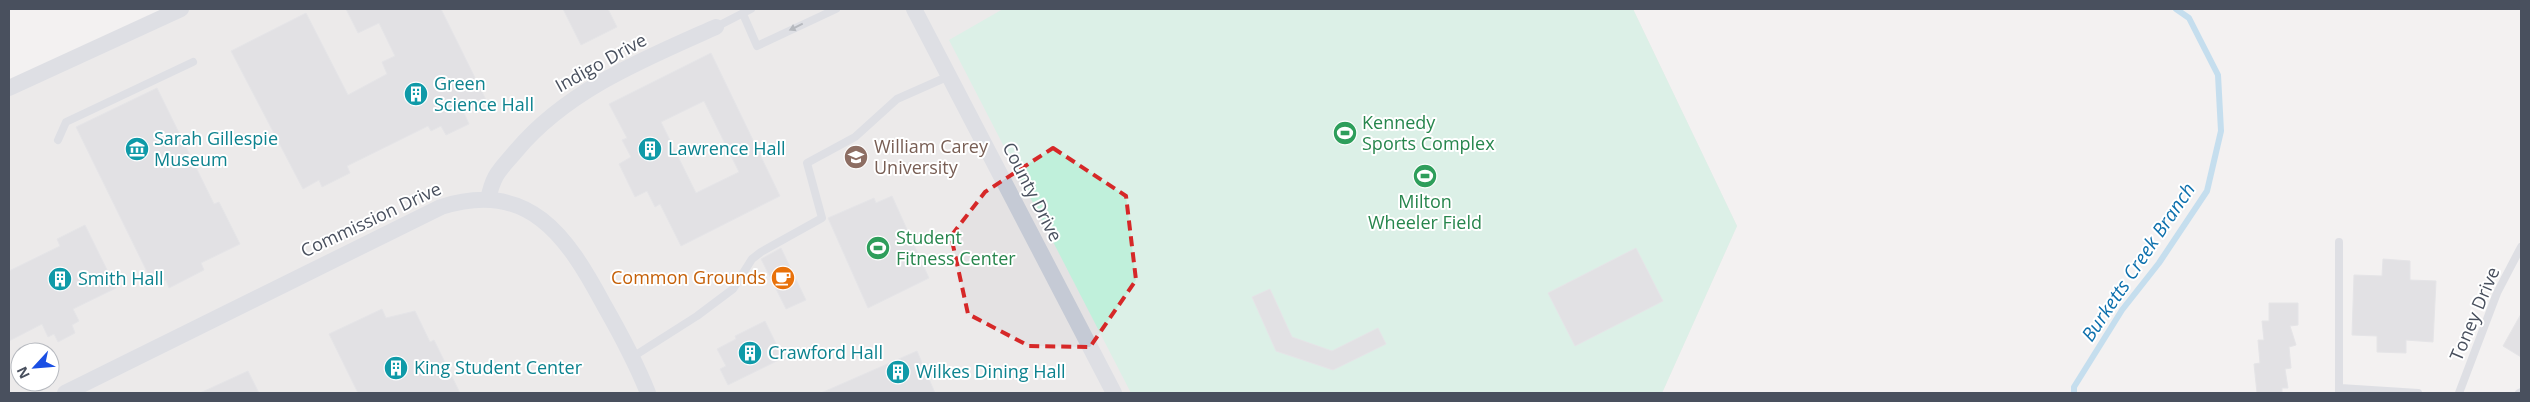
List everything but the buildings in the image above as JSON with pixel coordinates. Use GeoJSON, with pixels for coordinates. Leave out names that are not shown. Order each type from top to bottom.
{"type":"FeatureCollection","features":[{"type":"Feature","properties":{"kind":"street","name":"County Drive"},"geometry":{"type":"LineString","coordinates":[[917,10],[949,76],[1114,393]]}},
{"type":"Feature","properties":{"kind":"street"},"geometry":{"type":"LineString","coordinates":[[9,88],[172,11]]}},
{"type":"Feature","properties":{"kind":"street","name":"Indigo Drive"},"geometry":{"type":"LineString","coordinates":[[488,200],[492,180],[510,158],[528,137],[572,98],[605,80],[716,28]]}},
{"type":"Feature","properties":{"kind":"street","name":"Commission Drive"},"geometry":{"type":"LineString","coordinates":[[64,393],[441,207],[460,201],[488,200],[512,203],[529,210],[562,238],[588,274],[648,393]]}},
{"type":"Feature","properties":{"kind":"lane"},"geometry":{"type":"LineString","coordinates":[[716,28],[751,9]]}},
{"type":"Feature","properties":{"kind":"lane"},"geometry":{"type":"LineString","coordinates":[[743,14],[757,46],[836,9]]}},
{"type":"Feature","properties":{"kind":"lane"},"geometry":{"type":"LineString","coordinates":[[58,140],[66,122],[193,62]]}},
{"type":"Feature","properties":{"kind":"lane"},"geometry":{"type":"LineString","coordinates":[[630,358],[697,316],[733,289],[756,256],[822,218],[807,163],[855,137],[896,100],[949,76]]}},
{"type":"Feature","properties":{"kind":"lane"},"geometry":{"type":"LineString","coordinates":[[2339,242],[2340,391],[2418,393]]}},
{"type":"Feature","properties":{"kind":"lane","name":"Toney Drive"},"geometry":{"type":"LineString","coordinates":[[2459,393],[2497,293],[2521,247]]}},
{"type":"Feature","properties":{"kind":"highlighted area"},"geometry":{"type":"Polygon","coordinates":[[[1053,148],[1126,196],[1136,280],[1090,347],[1029,346],[968,314],[951,236],[985,192],[1053,148]]]}},
{"type":"Feature","properties":{"kind":"shaded area","name":"William Carey University"},"geometry":{"type":"Polygon","coordinates":[[[182,9],[1633,9],[1737,226],[1662,393],[9,393],[9,88],[182,9]]]}},
{"type":"Feature","properties":{"kind":"green space","name":"Kennedy Sports Complex"},"geometry":{"type":"Polygon","coordinates":[[[1003,9],[1633,9],[1737,226],[1662,393],[1131,393],[949,40],[1003,9]]]}},
{"type":"Feature","properties":{"kind":"waterway","name":"Burketts Creek Branch"},"geometry":{"type":"LineString","coordinates":[[2074,393],[2074,387],[2122,310],[2159,263],[2207,191],[2221,131],[2218,75],[2189,18],[2176,9]]}},
{"type":"Feature","properties":{"kind":"place","name":"Green Science Hall"},"geometry":{"type":"Point","coordinates":[416,94]}},
{"type":"Feature","properties":{"kind":"place","name":"Kennedy Sports Complex"},"geometry":{"type":"Point","coordinates":[1345,133]}},
{"type":"Feature","properties":{"kind":"place","name":"Sarah Gillespie Museum"},"geometry":{"type":"Point","coordinates":[137,149]}},
{"type":"Feature","properties":{"kind":"place","name":"Lawrence Hall"},"geometry":{"type":"Point","coordinates":[650,149]}},
{"type":"Feature","properties":{"kind":"place","name":"William Carey University"},"geometry":{"type":"Point","coordinates":[856,157]}},
{"type":"Feature","properties":{"kind":"place","name":"Milton Wheeler Field"},"geometry":{"type":"Point","coordinates":[1425,176]}},
{"type":"Feature","properties":{"kind":"place","name":"Student Fitness Center"},"geometry":{"type":"Point","coordinates":[878,248]}},
{"type":"Feature","properties":{"kind":"place","name":"Common Grounds"},"geometry":{"type":"Point","coordinates":[783,278]}},
{"type":"Feature","properties":{"kind":"place","name":"Smith Hall"},"geometry":{"type":"Point","coordinates":[60,279]}},
{"type":"Feature","properties":{"kind":"place","name":"Crawford Hall"},"geometry":{"type":"Point","coordinates":[750,353]}},
{"type":"Feature","properties":{"kind":"place","name":"King Student Center"},"geometry":{"type":"Point","coordinates":[396,368]}},
{"type":"Feature","properties":{"kind":"place","name":"Wilkes Dining Hall"},"geometry":{"type":"Point","coordinates":[898,372]}}]}
